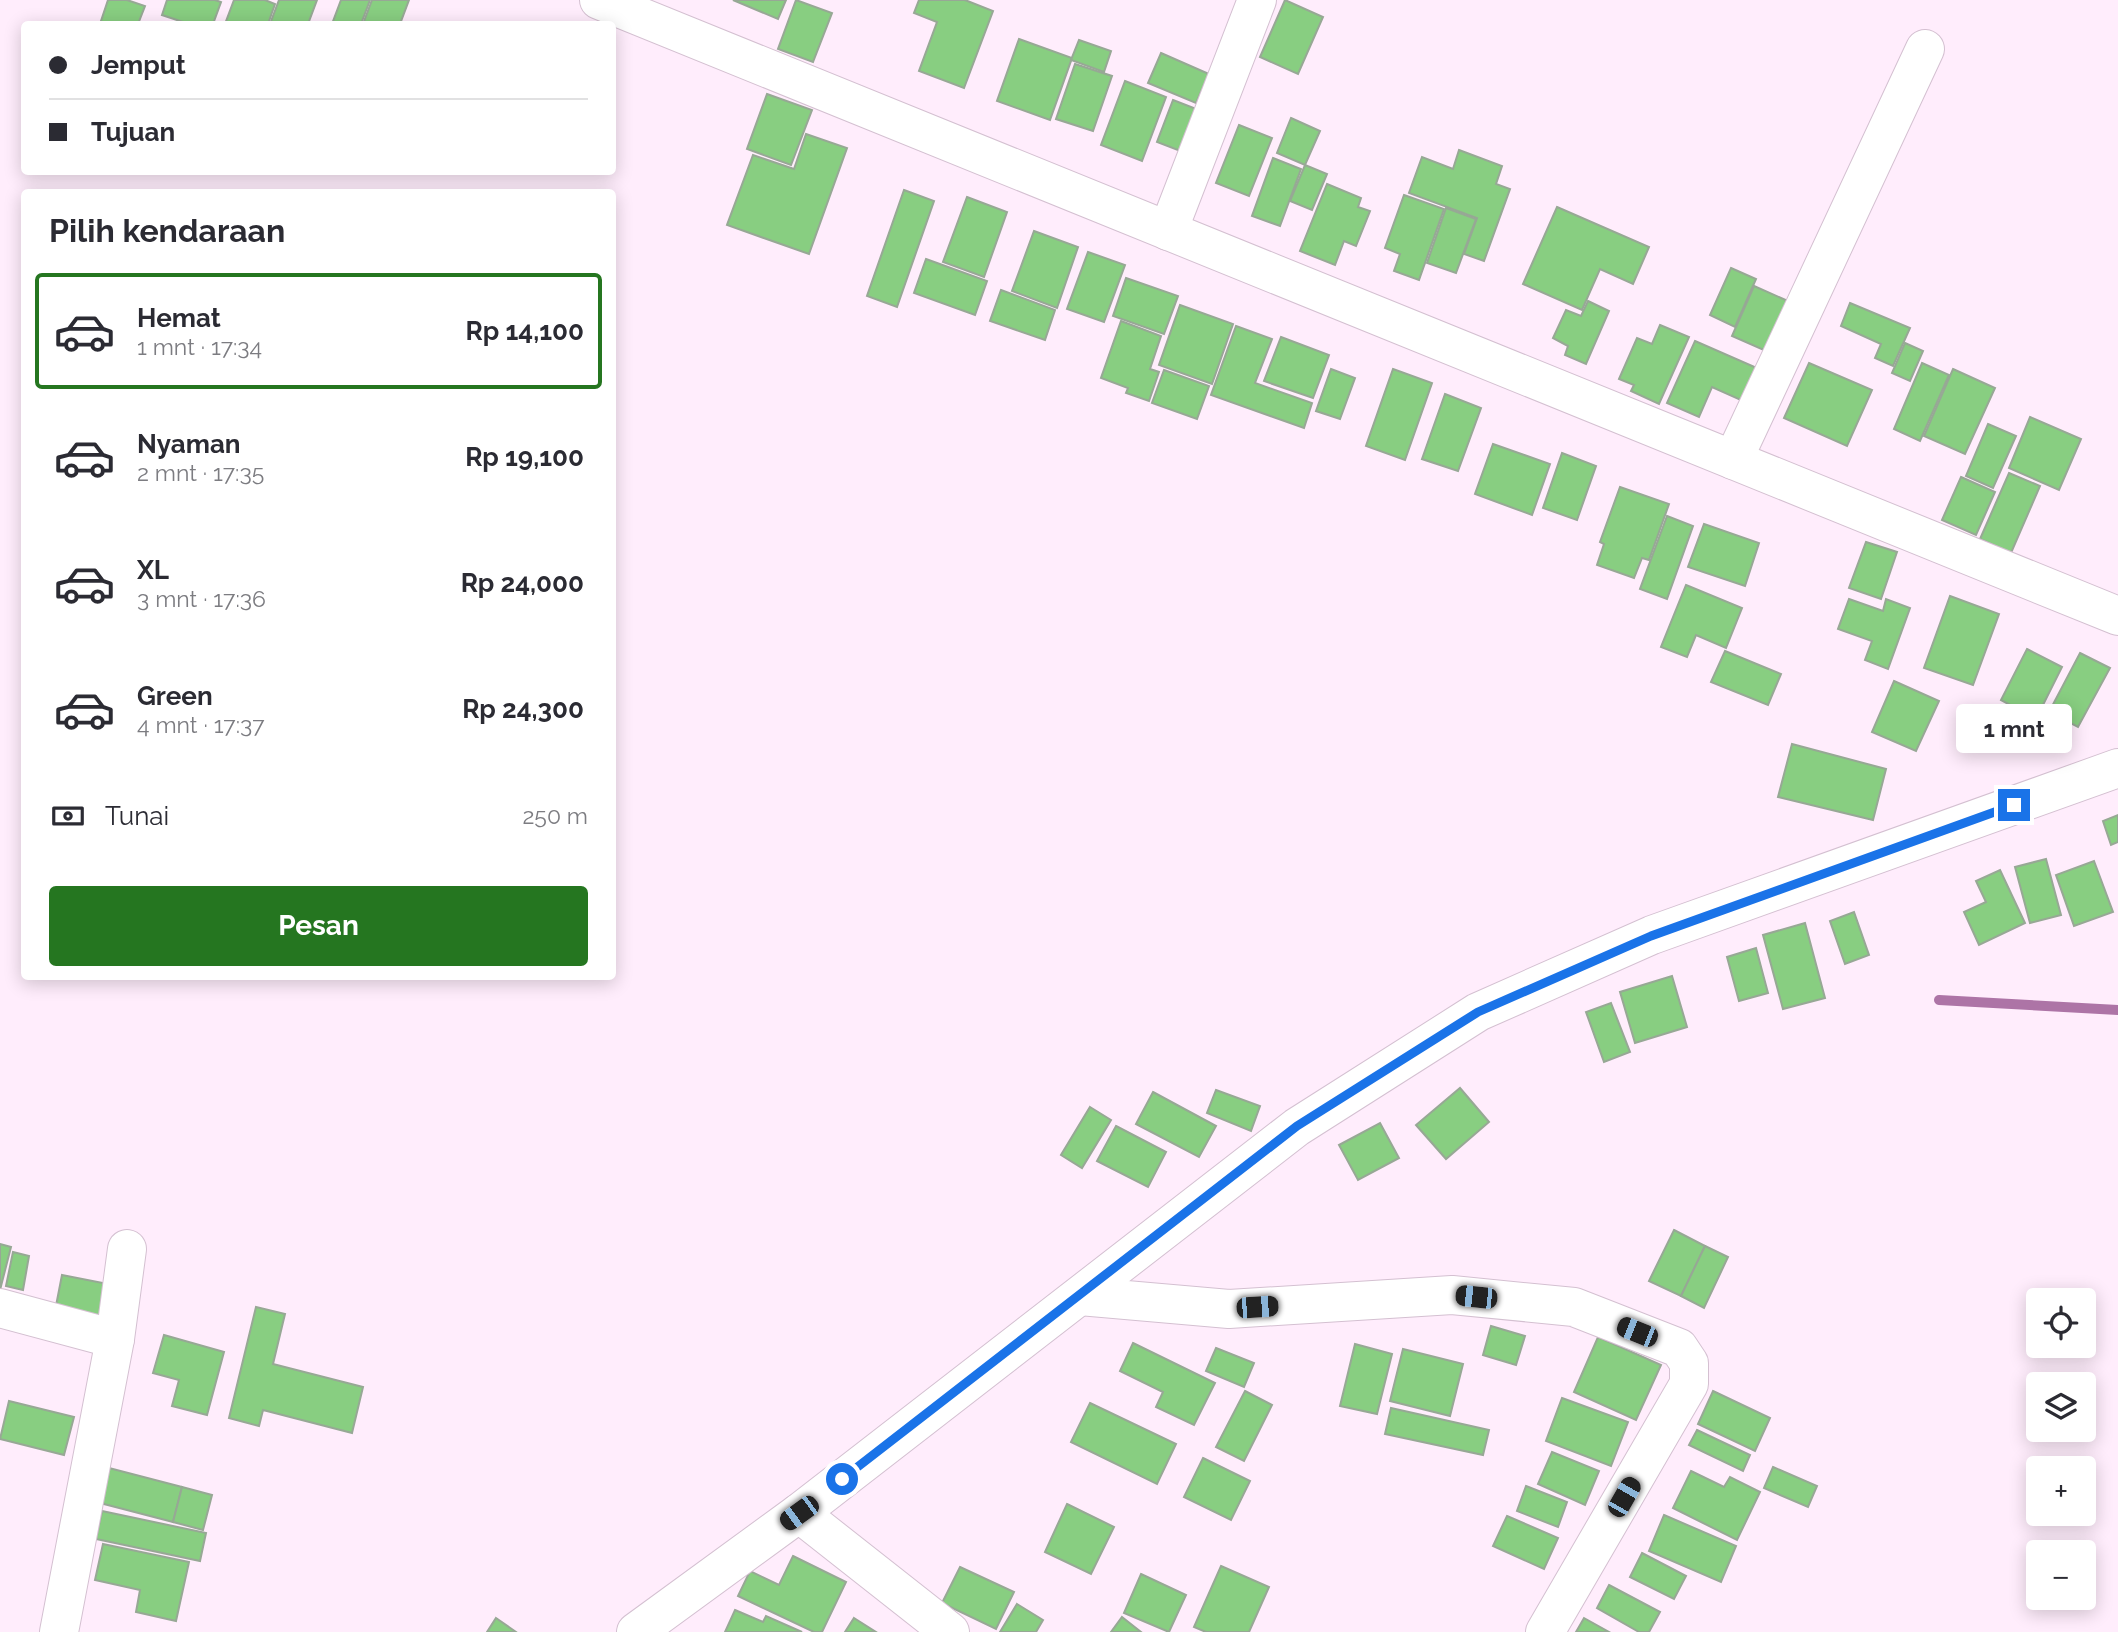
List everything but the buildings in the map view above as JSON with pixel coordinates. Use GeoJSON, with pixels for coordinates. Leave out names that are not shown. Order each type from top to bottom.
{"type":"FeatureCollection","features":[{"type":"Feature","properties":{"kind":"street"},"geometry":{"type":"LineString","coordinates":[[599,0],[2118,616]]}},
{"type":"Feature","properties":{"kind":"street"},"geometry":{"type":"LineString","coordinates":[[1168,232],[1257,0]]}},
{"type":"Feature","properties":{"kind":"street"},"geometry":{"type":"LineString","coordinates":[[1733,460],[1925,49]]}},
{"type":"Feature","properties":{"kind":"street"},"geometry":{"type":"LineString","coordinates":[[654,1628],[1297,1126],[1478,1012],[1651,936],[2118,768]]}},
{"type":"Feature","properties":{"kind":"street"},"geometry":{"type":"LineString","coordinates":[[59,1632],[115,1339],[127,1249]]}},
{"type":"Feature","properties":{"kind":"street"},"geometry":{"type":"LineString","coordinates":[[1080,1296],[1229,1309],[1452,1295],[1574,1307],[1679,1348],[1689,1363],[1689,1384],[1545,1632]]}},
{"type":"Feature","properties":{"kind":"street"},"geometry":{"type":"LineString","coordinates":[[0,1308],[115,1339]]}},
{"type":"Feature","properties":{"kind":"street"},"geometry":{"type":"LineString","coordinates":[[799,1513],[950,1632]]}},
{"type":"Feature","properties":{"kind":"waterway"},"geometry":{"type":"LineString","coordinates":[[1939,1000],[2118,1010]]}},
{"type":"Feature","properties":{"kind":"route"},"geometry":{"type":"LineString","coordinates":[[842,1479],[1297,1126],[1478,1012],[1651,936],[2014,805]]}}]}
